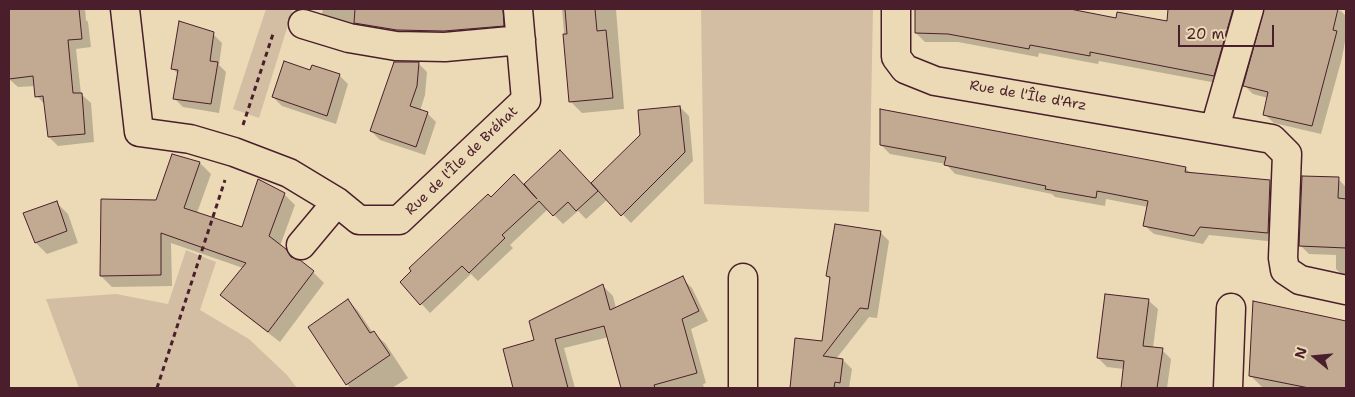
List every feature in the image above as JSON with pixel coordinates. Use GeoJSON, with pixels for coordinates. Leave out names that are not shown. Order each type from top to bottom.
{"type":"FeatureCollection","features":[{"type":"Feature","properties":{"kind":"street","name":"Rue de l'Île de Bréhat"},"geometry":{"type":"LineString","coordinates":[[125,9],[140,132],[190,139],[234,152],[289,173],[337,202],[359,220],[399,220],[526,100],[518,9]]}},
{"type":"Feature","properties":{"kind":"street","name":"Rue de l'Île d'Arz"},"geometry":{"type":"LineString","coordinates":[[896,9],[896,57],[905,70],[934,81],[1272,139],[1287,154],[1283,258],[1285,270],[1300,280],[1346,290]]}},
{"type":"Feature","properties":{"kind":"street"},"geometry":{"type":"LineString","coordinates":[[1215,128],[1249,9]]}},
{"type":"Feature","properties":{"kind":"street"},"geometry":{"type":"LineString","coordinates":[[302,24],[349,38],[396,46],[445,47],[521,40]]}},
{"type":"Feature","properties":{"kind":"street"},"geometry":{"type":"LineString","coordinates":[[301,245],[337,202]]}},
{"type":"Feature","properties":{"kind":"street"},"geometry":{"type":"LineString","coordinates":[[743,278],[743,388]]}},
{"type":"Feature","properties":{"kind":"street"},"geometry":{"type":"LineString","coordinates":[[1228,388],[1230,308]]}},
{"type":"Feature","properties":{"kind":"path"},"geometry":{"type":"LineString","coordinates":[[157,388],[275,27]]}},
{"type":"Feature","properties":{"kind":"shaded area"},"geometry":{"type":"Polygon","coordinates":[[[266,9],[293,9],[259,118],[233,109],[266,9]]]}},
{"type":"Feature","properties":{"kind":"shaded area"},"geometry":{"type":"Polygon","coordinates":[[[701,9],[873,9],[869,212],[704,204],[701,9]]]}},
{"type":"Feature","properties":{"kind":"shaded area"},"geometry":{"type":"Polygon","coordinates":[[[186,250],[216,262],[200,310],[249,339],[287,375],[297,388],[79,388],[46,299],[116,294],[168,304],[186,250]]]}},
{"type":"Feature","properties":{"kind":"building"},"geometry":{"type":"Polygon","coordinates":[[[9,9],[79,9],[82,39],[68,40],[73,93],[82,93],[85,134],[48,137],[43,96],[35,97],[33,76],[9,79],[9,9]]]}},
{"type":"Feature","properties":{"kind":"building"},"geometry":{"type":"Polygon","coordinates":[[[355,9],[503,9],[504,26],[444,31],[397,30],[354,23],[355,9]]]}},
{"type":"Feature","properties":{"kind":"building"},"geometry":{"type":"Polygon","coordinates":[[[565,9],[595,9],[597,31],[606,30],[613,98],[569,102],[563,34],[567,34],[565,9]]]}},
{"type":"Feature","properties":{"kind":"building"},"geometry":{"type":"Polygon","coordinates":[[[915,9],[1070,9],[1116,18],[1117,12],[1167,21],[1168,9],[1233,9],[1214,76],[1090,52],[1090,56],[1030,45],[1029,49],[948,34],[915,33],[915,9]]]}},
{"type":"Feature","properties":{"kind":"building"},"geometry":{"type":"Polygon","coordinates":[[[1264,9],[1338,9],[1333,30],[1337,31],[1312,126],[1263,115],[1268,92],[1243,86],[1264,9]]]}},
{"type":"Feature","properties":{"kind":"building"},"geometry":{"type":"Polygon","coordinates":[[[179,21],[214,32],[210,61],[218,62],[211,104],[173,99],[178,70],[171,69],[179,21]]]}},
{"type":"Feature","properties":{"kind":"building"},"geometry":{"type":"Polygon","coordinates":[[[284,61],[310,70],[312,65],[340,74],[327,116],[272,97],[284,61]]]}},
{"type":"Feature","properties":{"kind":"building"},"geometry":{"type":"Polygon","coordinates":[[[394,62],[419,62],[417,86],[410,106],[428,112],[416,147],[370,131],[394,62]]]}},
{"type":"Feature","properties":{"kind":"building"},"geometry":{"type":"Polygon","coordinates":[[[680,106],[685,152],[621,216],[591,183],[640,135],[638,110],[680,106]]]}},
{"type":"Feature","properties":{"kind":"building"},"geometry":{"type":"Polygon","coordinates":[[[880,109],[1186,167],[1185,172],[1270,180],[1268,233],[1200,227],[1194,236],[1143,226],[1148,201],[1097,191],[1096,198],[1045,189],[1046,186],[944,165],[946,157],[880,145],[880,109]]]}},
{"type":"Feature","properties":{"kind":"building"},"geometry":{"type":"Polygon","coordinates":[[[560,150],[598,191],[576,211],[568,202],[553,216],[539,201],[502,235],[505,238],[469,273],[462,266],[420,305],[400,282],[411,271],[409,268],[488,194],[491,197],[514,174],[537,199],[524,184],[560,150]]]}},
{"type":"Feature","properties":{"kind":"building"},"geometry":{"type":"Polygon","coordinates":[[[172,154],[200,162],[184,208],[242,227],[258,179],[285,193],[269,236],[286,249],[291,257],[300,260],[314,271],[268,332],[220,295],[246,263],[161,233],[161,275],[100,276],[101,199],[156,200],[172,154]]]}},
{"type":"Feature","properties":{"kind":"building"},"geometry":{"type":"Polygon","coordinates":[[[1302,176],[1339,177],[1338,198],[1346,199],[1346,248],[1299,246],[1302,176]]]}},
{"type":"Feature","properties":{"kind":"building"},"geometry":{"type":"Polygon","coordinates":[[[57,201],[67,231],[35,243],[23,213],[57,201]]]}},
{"type":"Feature","properties":{"kind":"building"},"geometry":{"type":"Polygon","coordinates":[[[835,224],[881,231],[868,309],[860,308],[823,356],[843,359],[840,383],[835,382],[834,388],[790,388],[795,338],[822,341],[830,277],[826,276],[835,224]]]}},
{"type":"Feature","properties":{"kind":"building"},"geometry":{"type":"Polygon","coordinates":[[[683,276],[699,311],[682,319],[697,373],[654,385],[655,388],[621,388],[604,326],[555,339],[568,388],[513,388],[503,349],[534,340],[529,321],[603,284],[610,310],[683,276]]]}},
{"type":"Feature","properties":{"kind":"building"},"geometry":{"type":"Polygon","coordinates":[[[1105,294],[1149,299],[1143,346],[1163,348],[1157,388],[1121,388],[1124,361],[1097,358],[1105,294]]]}},
{"type":"Feature","properties":{"kind":"building"},"geometry":{"type":"Polygon","coordinates":[[[348,299],[370,333],[374,331],[390,355],[346,385],[308,327],[348,299]]]}},
{"type":"Feature","properties":{"kind":"building"},"geometry":{"type":"Polygon","coordinates":[[[1253,301],[1346,321],[1346,388],[1309,388],[1249,376],[1253,301]]]}}]}
